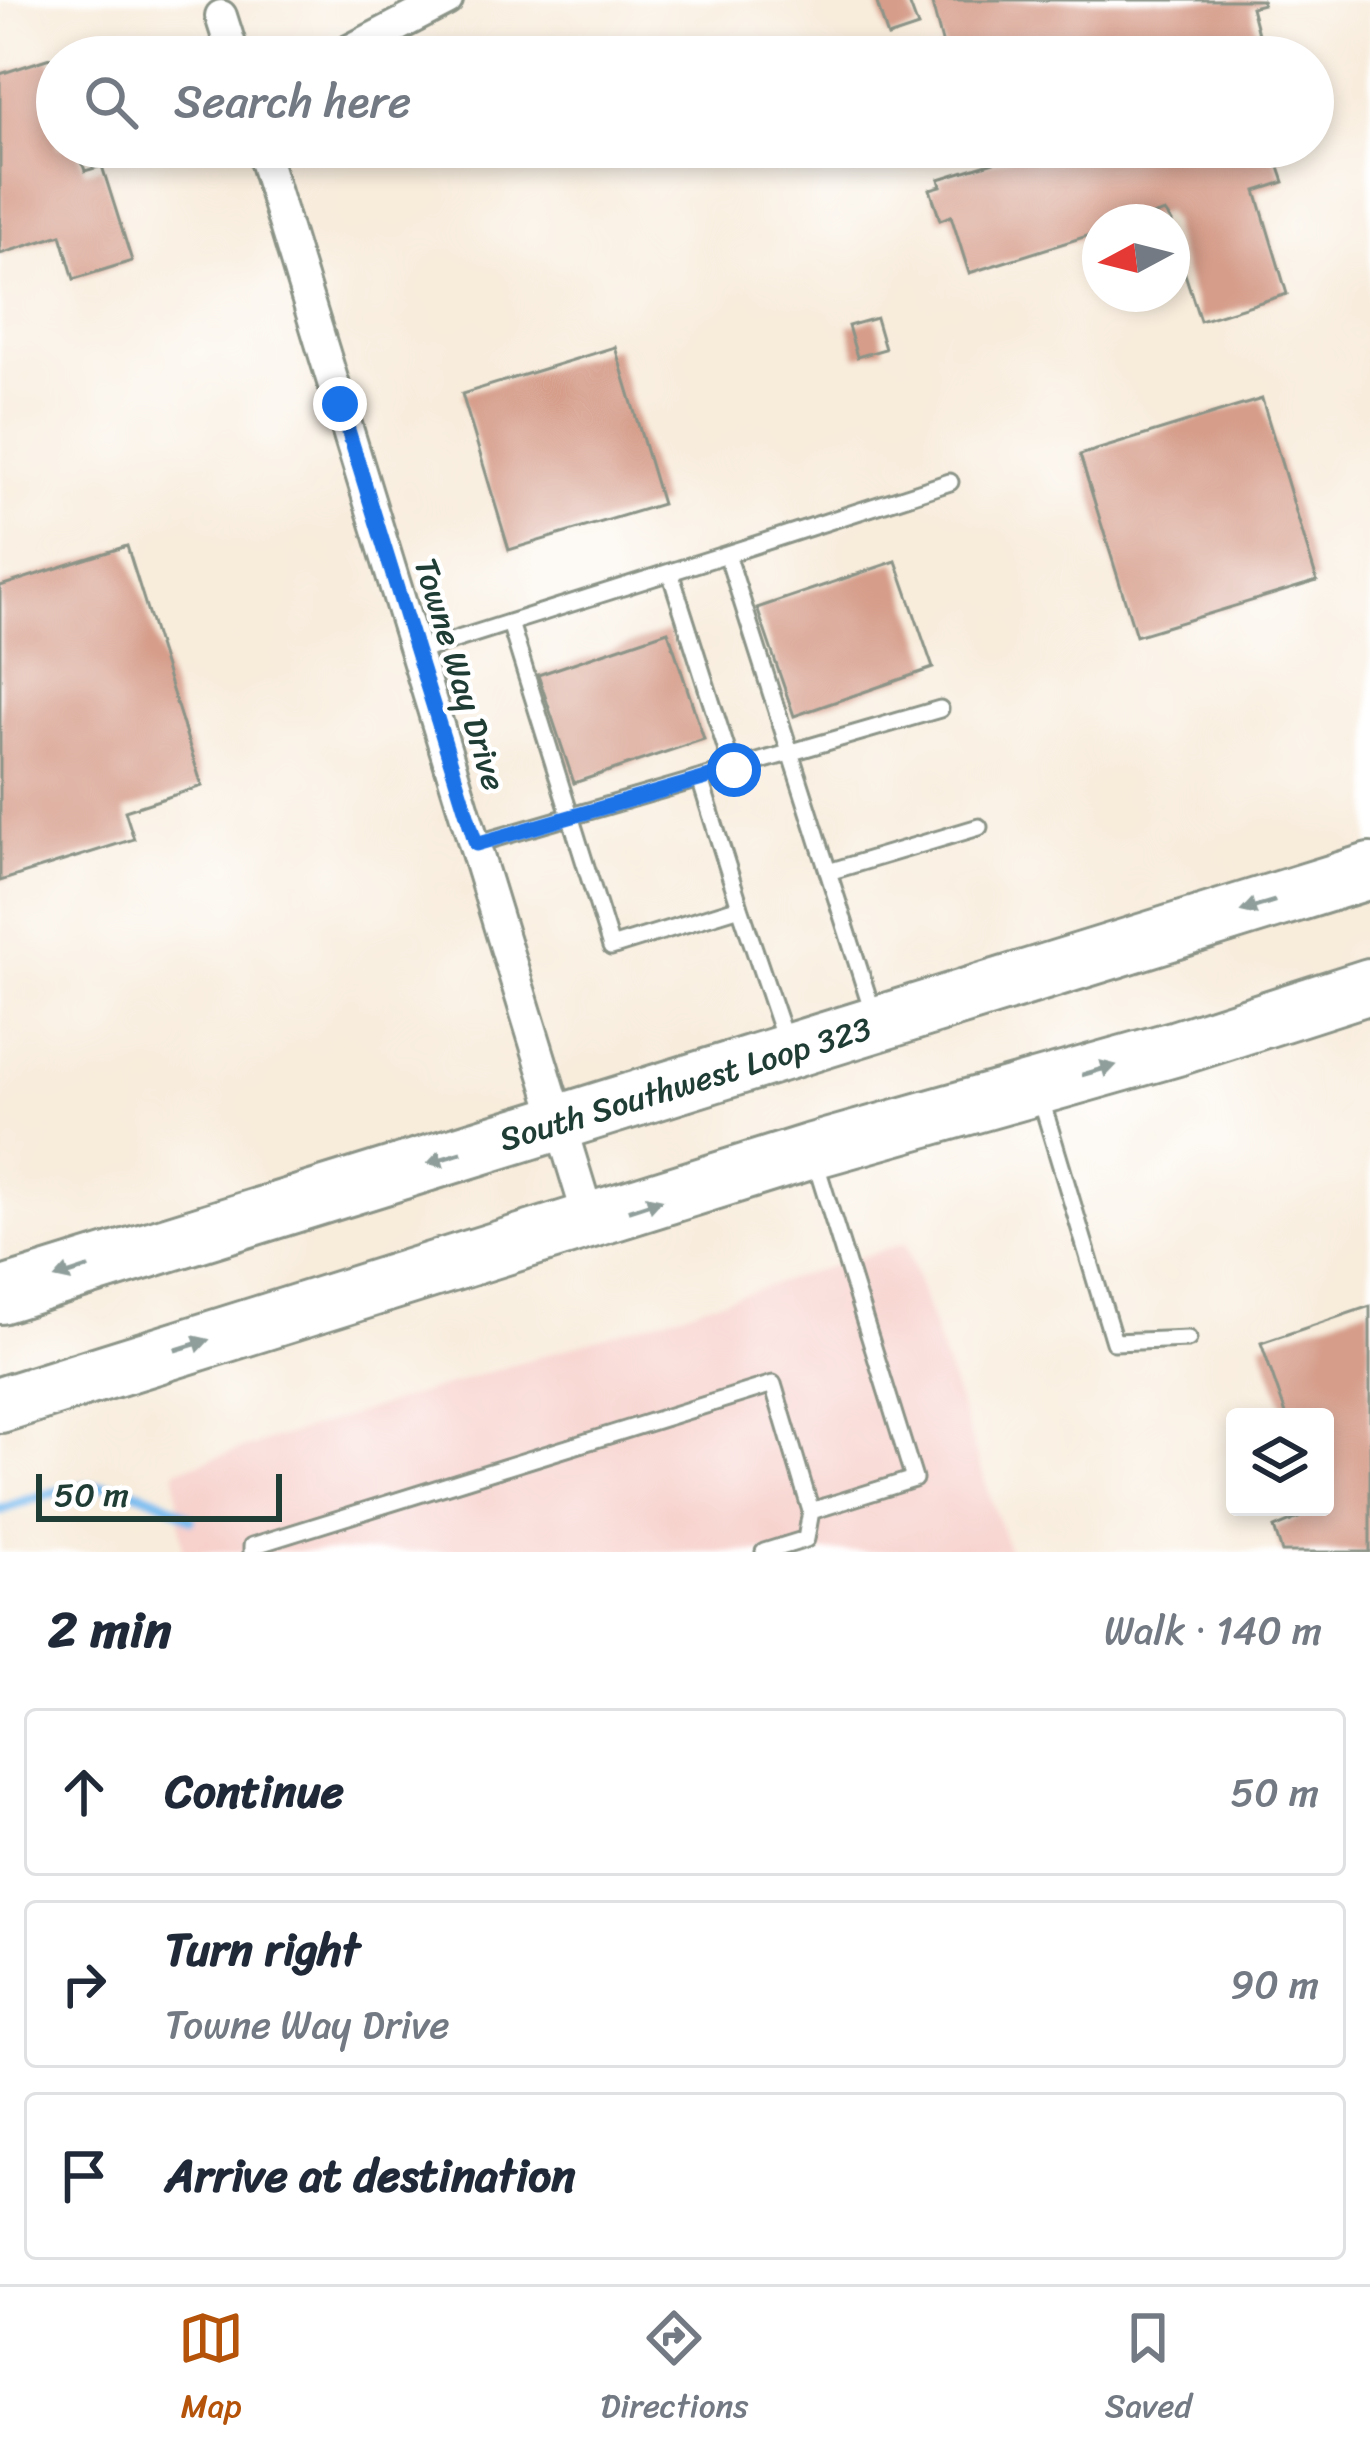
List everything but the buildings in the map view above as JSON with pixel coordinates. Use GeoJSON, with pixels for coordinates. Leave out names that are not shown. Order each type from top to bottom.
{"type":"FeatureCollection","features":[{"type":"Feature","properties":{"kind":"highway","name":"South Southwest Loop 323"},"geometry":{"type":"LineString","coordinates":[[0,1296],[1370,871]]}},
{"type":"Feature","properties":{"kind":"highway"},"geometry":{"type":"LineString","coordinates":[[0,1405],[812,1151],[1177,1048],[1370,986]]}},
{"type":"Feature","properties":{"kind":"highway"},"geometry":{"type":"LineString","coordinates":[[1177,1048],[1370,1018]]}},
{"type":"Feature","properties":{"kind":"street"},"geometry":{"type":"LineString","coordinates":[[378,36],[447,0]]}},
{"type":"Feature","properties":{"kind":"street"},"geometry":{"type":"LineString","coordinates":[[221,16],[227,36]]}},
{"type":"Feature","properties":{"kind":"street","name":"Towne Way Drive"},"geometry":{"type":"LineString","coordinates":[[267,168],[590,1222]]}},
{"type":"Feature","properties":{"kind":"lane"},"geometry":{"type":"LineString","coordinates":[[417,652],[950,482]]}},
{"type":"Feature","properties":{"kind":"lane"},"geometry":{"type":"LineString","coordinates":[[727,554],[876,1024]]}},
{"type":"Feature","properties":{"kind":"lane"},"geometry":{"type":"LineString","coordinates":[[670,572],[734,770]]}},
{"type":"Feature","properties":{"kind":"lane"},"geometry":{"type":"LineString","coordinates":[[510,623],[611,947],[740,907]]}},
{"type":"Feature","properties":{"kind":"lane"},"geometry":{"type":"LineString","coordinates":[[476,844],[940,709]]}},
{"type":"Feature","properties":{"kind":"lane"},"geometry":{"type":"LineString","coordinates":[[700,779],[788,1052]]}},
{"type":"Feature","properties":{"kind":"lane"},"geometry":{"type":"LineString","coordinates":[[828,872],[979,827]]}},
{"type":"Feature","properties":{"kind":"lane"},"geometry":{"type":"LineString","coordinates":[[1038,1087],[1114,1342],[1188,1339]]}},
{"type":"Feature","properties":{"kind":"lane"},"geometry":{"type":"LineString","coordinates":[[811,1511],[914,1479],[812,1151]]}},
{"type":"Feature","properties":{"kind":"lane"},"geometry":{"type":"LineString","coordinates":[[253,1552],[252,1546],[773,1384],[811,1511],[806,1539],[764,1552]]}},
{"type":"Feature","properties":{"kind":"shaded area"},"geometry":{"type":"Polygon","coordinates":[[[905,1243],[1009,1552],[183,1552],[175,1470],[905,1243]]]}},
{"type":"Feature","properties":{"kind":"waterway"},"geometry":{"type":"LineString","coordinates":[[0,1510],[51,1493],[97,1486],[142,1493],[191,1519]]}},
{"type":"Feature","properties":{"kind":"route"},"geometry":{"type":"LineString","coordinates":[[340,404],[476,844],[734,770]]}}]}
